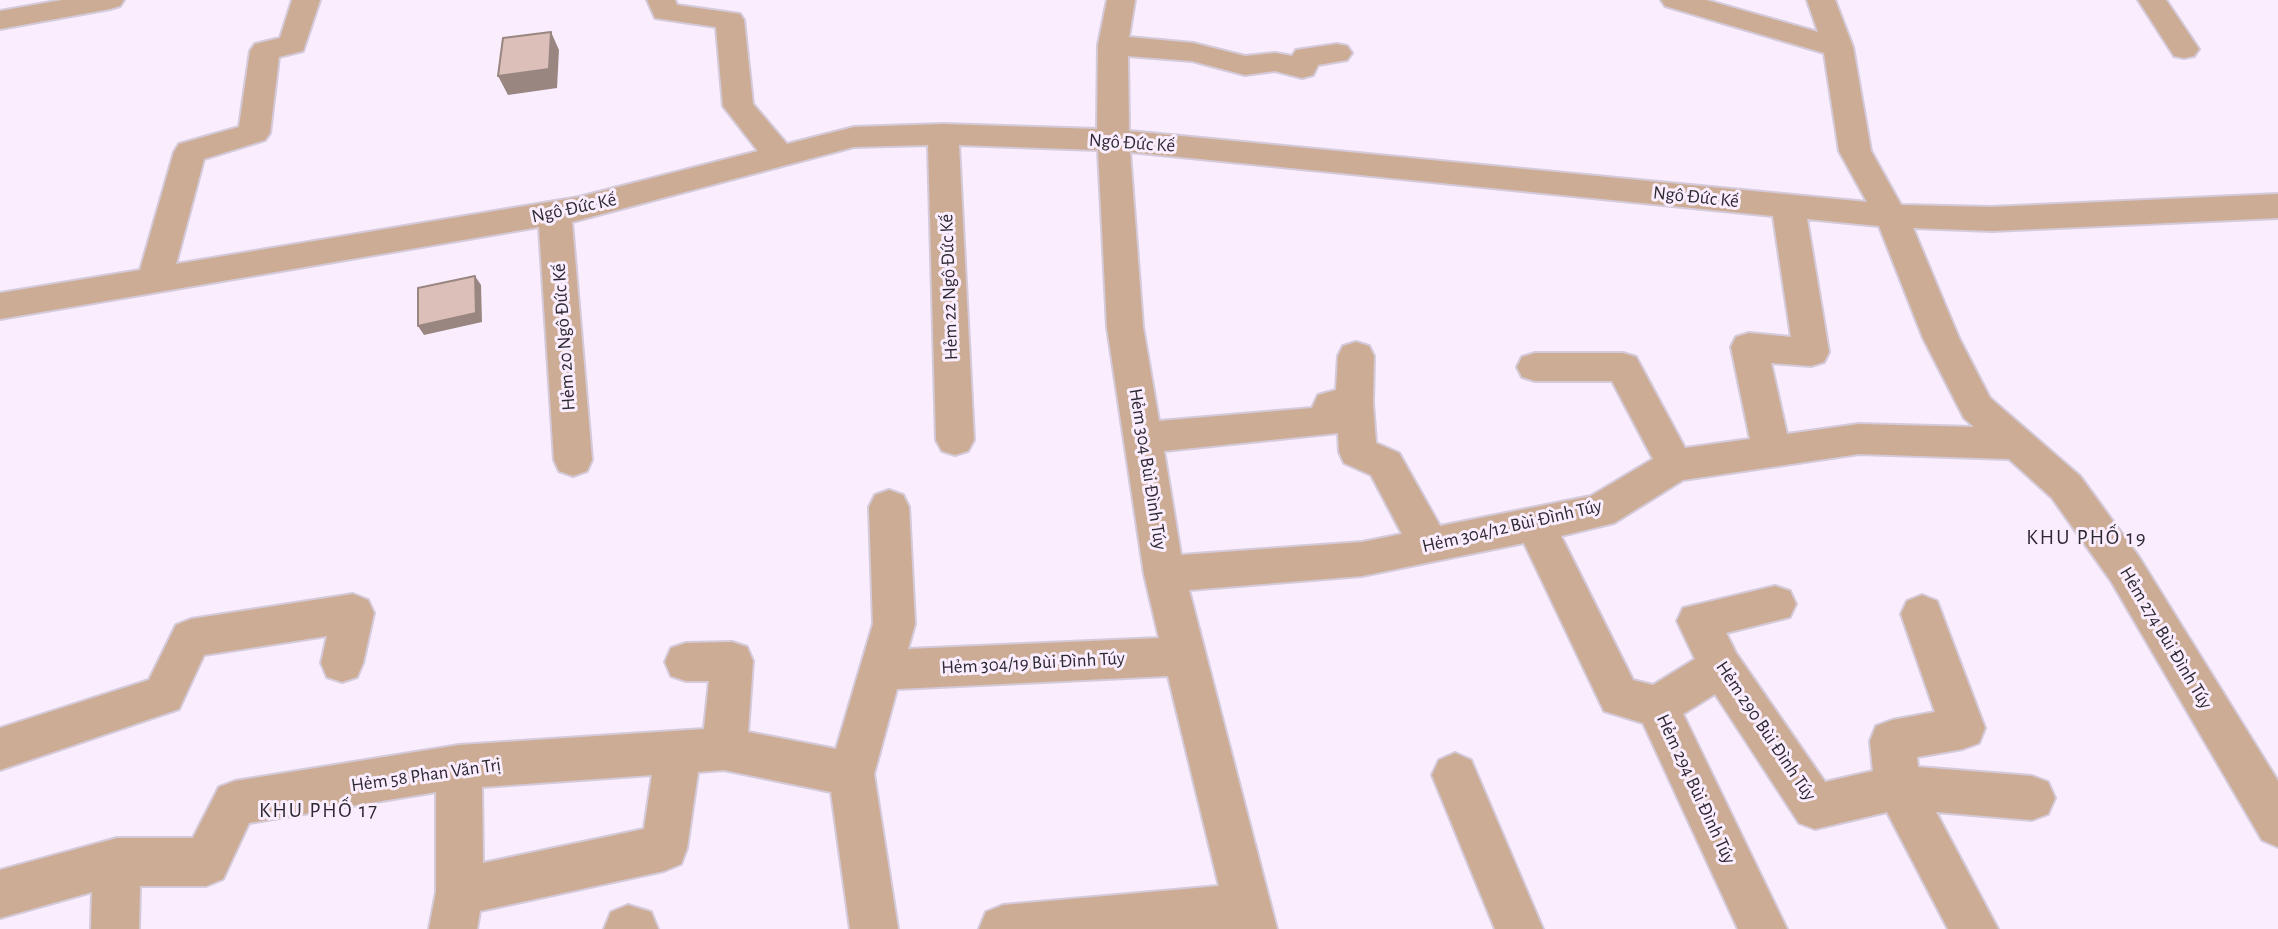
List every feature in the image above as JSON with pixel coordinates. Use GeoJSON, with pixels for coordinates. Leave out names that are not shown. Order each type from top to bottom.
{"type":"FeatureCollection","features":[{"type":"Feature","properties":{"kind":"street"},"geometry":{"type":"LineString","coordinates":[[0,20],[110,0]]}},
{"type":"Feature","properties":{"kind":"street"},"geometry":{"type":"LineString","coordinates":[[155,279],[190,152],[254,133],[265,51],[293,44],[306,0]]}},
{"type":"Feature","properties":{"kind":"street"},"geometry":{"type":"LineString","coordinates":[[661,0],[665,12],[730,20],[738,106],[780,157]]}},
{"type":"Feature","properties":{"kind":"street","name":"Hẻm 304 Bùi Đình Túy"},"geometry":{"type":"LineString","coordinates":[[1121,0],[1113,46],[1113,140],[1125,327],[1164,574],[1251,918]]}},
{"type":"Feature","properties":{"kind":"street"},"geometry":{"type":"LineString","coordinates":[[1675,0],[1838,47]]}},
{"type":"Feature","properties":{"kind":"street","name":"Hẻm 274 Bùi Đình Túy"},"geometry":{"type":"LineString","coordinates":[[1821,0],[1838,47],[1855,151],[1891,216],[1941,338],[1977,408],[2066,487],[2125,569],[2278,824]]}},
{"type":"Feature","properties":{"kind":"street"},"geometry":{"type":"LineString","coordinates":[[2152,0],[2184,49]]}},
{"type":"Feature","properties":{"kind":"street"},"geometry":{"type":"LineString","coordinates":[[1113,46],[1193,52],[1245,66],[1275,62],[1302,68],[1306,57],[1337,53]]}},
{"type":"Feature","properties":{"kind":"street","name":"Ngô Đức Kế"},"geometry":{"type":"LineString","coordinates":[[0,306],[555,213],[854,137],[943,134],[1113,140],[1891,216],[1992,219],[2278,206]]}},
{"type":"Feature","properties":{"kind":"street","name":"Hẻm 22 Ngô Đức Kế"},"geometry":{"type":"LineString","coordinates":[[943,134],[955,440]]}},
{"type":"Feature","properties":{"kind":"street"},"geometry":{"type":"LineString","coordinates":[[1772,451],[1749,347],[1811,352],[1788,207]]}},
{"type":"Feature","properties":{"kind":"street","name":"Hẻm 20 Ngô Đức Kế"},"geometry":{"type":"LineString","coordinates":[[555,213],[573,460]]}},
{"type":"Feature","properties":{"kind":"street"},"geometry":{"type":"LineString","coordinates":[[1356,356],[1354,403],[1358,452],[1385,464],[1429,545]]}},
{"type":"Feature","properties":{"kind":"street"},"geometry":{"type":"LineString","coordinates":[[1535,367],[1623,367],[1675,465]]}},
{"type":"Feature","properties":{"kind":"street"},"geometry":{"type":"LineString","coordinates":[[1144,438],[1330,421],[1331,405],[1354,403]]}},
{"type":"Feature","properties":{"kind":"street","name":"Hẻm 304/12 Bùi Đình Túy"},"geometry":{"type":"LineString","coordinates":[[1164,574],[1362,559],[1600,511],[1675,465],[1859,439],[2017,444]]}},
{"type":"Feature","properties":{"kind":"street"},"geometry":{"type":"LineString","coordinates":[[874,929],[850,774],[894,624],[889,507]]}},
{"type":"Feature","properties":{"kind":"street","name":"Hẻm 294 Bùi Đình Túy"},"geometry":{"type":"LineString","coordinates":[[1535,524],[1619,697],[1657,706],[1763,929]]}},
{"type":"Feature","properties":{"kind":"street","name":"Hẻm 290 Bùi Đình Túy"},"geometry":{"type":"LineString","coordinates":[[1775,604],[1698,621],[1721,667],[1815,807],[1898,787]]}},
{"type":"Feature","properties":{"kind":"street"},"geometry":{"type":"LineString","coordinates":[[0,749],[164,695],[191,638],[353,613],[342,663]]}},
{"type":"Feature","properties":{"kind":"street"},"geometry":{"type":"LineString","coordinates":[[1922,614],[1963,728],[1892,741],[1898,787],[1973,929]]}},
{"type":"Feature","properties":{"kind":"street","name":"Hẻm 304/19 Bùi Đình Túy"},"geometry":{"type":"LineString","coordinates":[[882,670],[1185,656]]}},
{"type":"Feature","properties":{"kind":"street"},"geometry":{"type":"LineString","coordinates":[[686,662],[732,661],[724,749]]}},
{"type":"Feature","properties":{"kind":"street"},"geometry":{"type":"LineString","coordinates":[[1657,706],[1721,667]]}},
{"type":"Feature","properties":{"kind":"street","name":"Hẻm 58 Phan Văn Trị"},"geometry":{"type":"LineString","coordinates":[[0,894],[117,862],[206,862],[235,803],[459,767],[724,749],[850,774]]}},
{"type":"Feature","properties":{"kind":"street"},"geometry":{"type":"LineString","coordinates":[[459,767],[457,910],[664,848],[678,752]]}},
{"type":"Feature","properties":{"kind":"street"},"geometry":{"type":"LineString","coordinates":[[1455,775],[1518,929]]}},
{"type":"Feature","properties":{"kind":"street"},"geometry":{"type":"LineString","coordinates":[[1898,787],[2032,798]]}},
{"type":"Feature","properties":{"kind":"street"},"geometry":{"type":"LineString","coordinates":[[116,929],[117,862]]}},
{"type":"Feature","properties":{"kind":"street"},"geometry":{"type":"LineString","coordinates":[[1003,929],[1251,918]]}},
{"type":"Feature","properties":{"kind":"street"},"geometry":{"type":"LineString","coordinates":[[628,929],[634,929]]}},
{"type":"Feature","properties":{"kind":"building"},"geometry":{"type":"Polygon","coordinates":[[[551,32],[549,69],[498,76],[503,38],[551,32]]]}},
{"type":"Feature","properties":{"kind":"building"},"geometry":{"type":"Polygon","coordinates":[[[475,276],[476,313],[418,326],[418,288],[475,276]]]}},
{"type":"Feature","properties":{"kind":"district","name":"KHU PHỐ 19"},"geometry":{"type":"Point","coordinates":[2087,538]}},
{"type":"Feature","properties":{"kind":"district","name":"KHU PHỐ 17"},"geometry":{"type":"Point","coordinates":[319,811]}}]}
